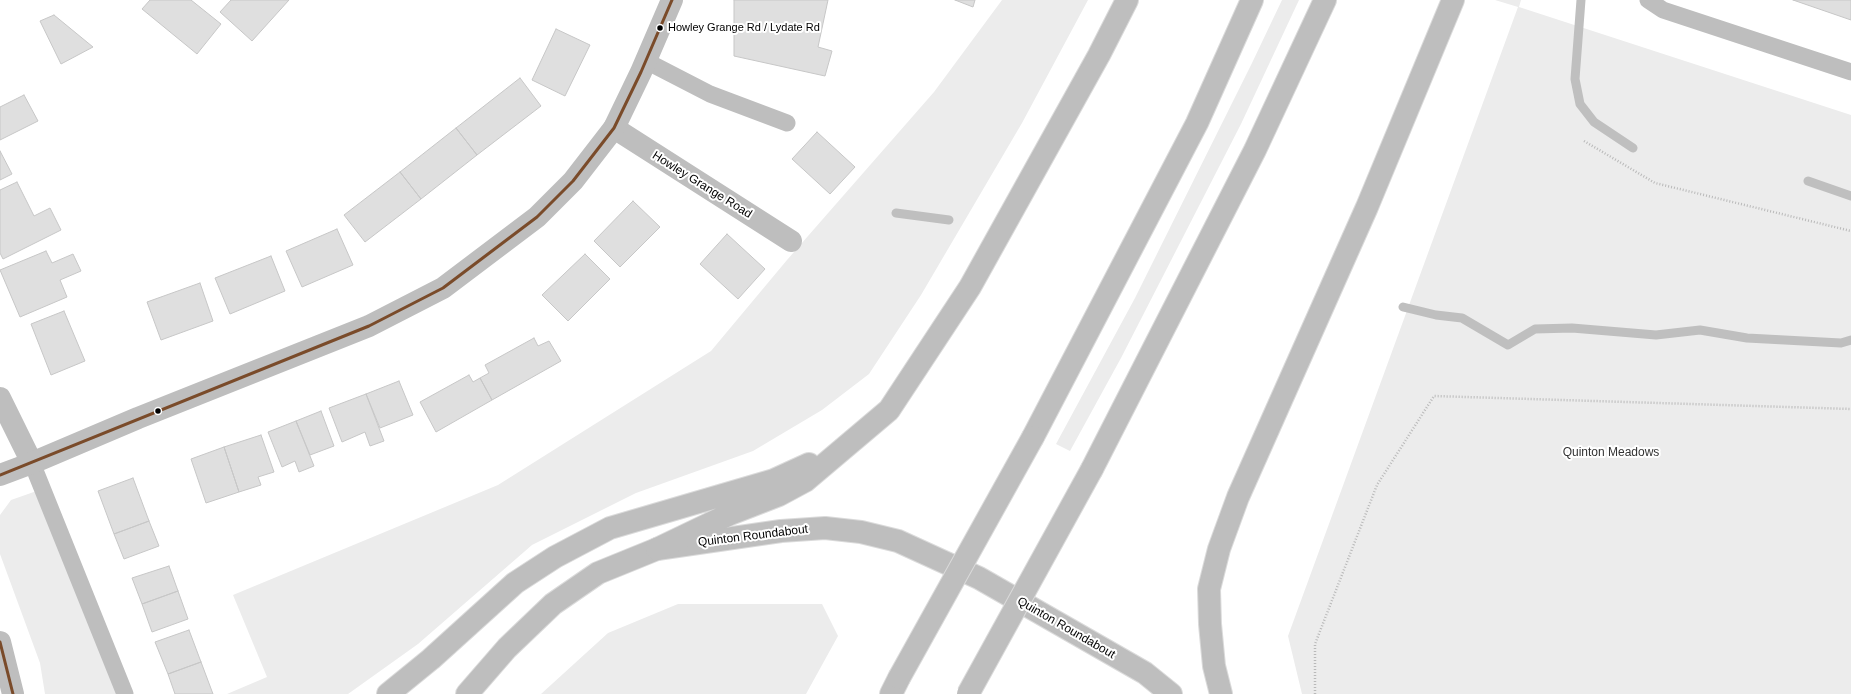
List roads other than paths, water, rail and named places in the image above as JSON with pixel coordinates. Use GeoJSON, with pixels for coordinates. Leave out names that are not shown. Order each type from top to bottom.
{"type":"FeatureCollection","features":[{"type":"Feature","properties":{"kind":"main road"},"geometry":{"type":"LineString","coordinates":[[0,475],[369,326],[443,288],[538,217],[573,181],[614,128],[646,62],[672,0]]}},
{"type":"Feature","properties":{"kind":"main road"},"geometry":{"type":"LineString","coordinates":[[657,549],[730,514],[779,495],[805,481],[836,453],[889,410],[970,287],[1099,55],[1127,0]]}},
{"type":"Feature","properties":{"kind":"main road"},"geometry":{"type":"LineString","coordinates":[[895,686],[1033,437],[1197,123],[1252,0]]}},
{"type":"Feature","properties":{"kind":"main road"},"geometry":{"type":"LineString","coordinates":[[968,694],[1092,469],[1255,150],[1325,0]]}},
{"type":"Feature","properties":{"kind":"main road"},"geometry":{"type":"LineString","coordinates":[[1222,694],[1214,666],[1210,624],[1209,589],[1219,549],[1238,497],[1367,207],[1453,0]]}},
{"type":"Feature","properties":{"kind":"main road","name":"Howley Grange Road"},"geometry":{"type":"LineString","coordinates":[[614,128],[791,241]]}},
{"type":"Feature","properties":{"kind":"main road"},"geometry":{"type":"LineString","coordinates":[[0,398],[32,463]]}},
{"type":"Feature","properties":{"kind":"main road"},"geometry":{"type":"LineString","coordinates":[[388,694],[431,659],[515,583],[555,557],[610,528],[774,480],[836,453]]}},
{"type":"Feature","properties":{"kind":"main road","name":"Quinton Roundabout"},"geometry":{"type":"LineString","coordinates":[[467,693],[507,648],[553,604],[598,573],[657,549],[781,530],[825,528],[861,532],[898,541],[979,578],[1080,634],[1145,673],[1172,694]]}},
{"type":"Feature","properties":{"kind":"main road"},"geometry":{"type":"LineString","coordinates":[[0,642],[13,694]]}},
{"type":"Feature","properties":{"kind":"lane"},"geometry":{"type":"LineString","coordinates":[[1648,0],[1663,10],[1851,72]]}},
{"type":"Feature","properties":{"kind":"lane"},"geometry":{"type":"LineString","coordinates":[[646,62],[710,94],[787,123]]}},
{"type":"Feature","properties":{"kind":"lane"},"geometry":{"type":"LineString","coordinates":[[32,463],[126,694]]}},
{"type":"Feature","properties":{"kind":"waterway"},"geometry":{"type":"LineString","coordinates":[[1581,0],[1575,79],[1580,104],[1594,122],[1633,148]]}},
{"type":"Feature","properties":{"kind":"waterway"},"geometry":{"type":"LineString","coordinates":[[1808,181],[1851,196]]}},
{"type":"Feature","properties":{"kind":"waterway"},"geometry":{"type":"LineString","coordinates":[[896,213],[949,220]]}},
{"type":"Feature","properties":{"kind":"waterway"},"geometry":{"type":"LineString","coordinates":[[1403,307],[1436,315],[1462,318],[1508,345],[1535,329],[1572,328],[1656,335],[1700,330],[1747,338],[1841,343],[1851,340]]}},
{"type":"Feature","properties":{"kind":"place","name":"Howley Grange Rd / Lydate Rd"},"geometry":{"type":"Point","coordinates":[660,28]}},
{"type":"Feature","properties":{"kind":"park label","name":"Quinton Meadows"},"geometry":{"type":"Point","coordinates":[1611,453]}}]}
